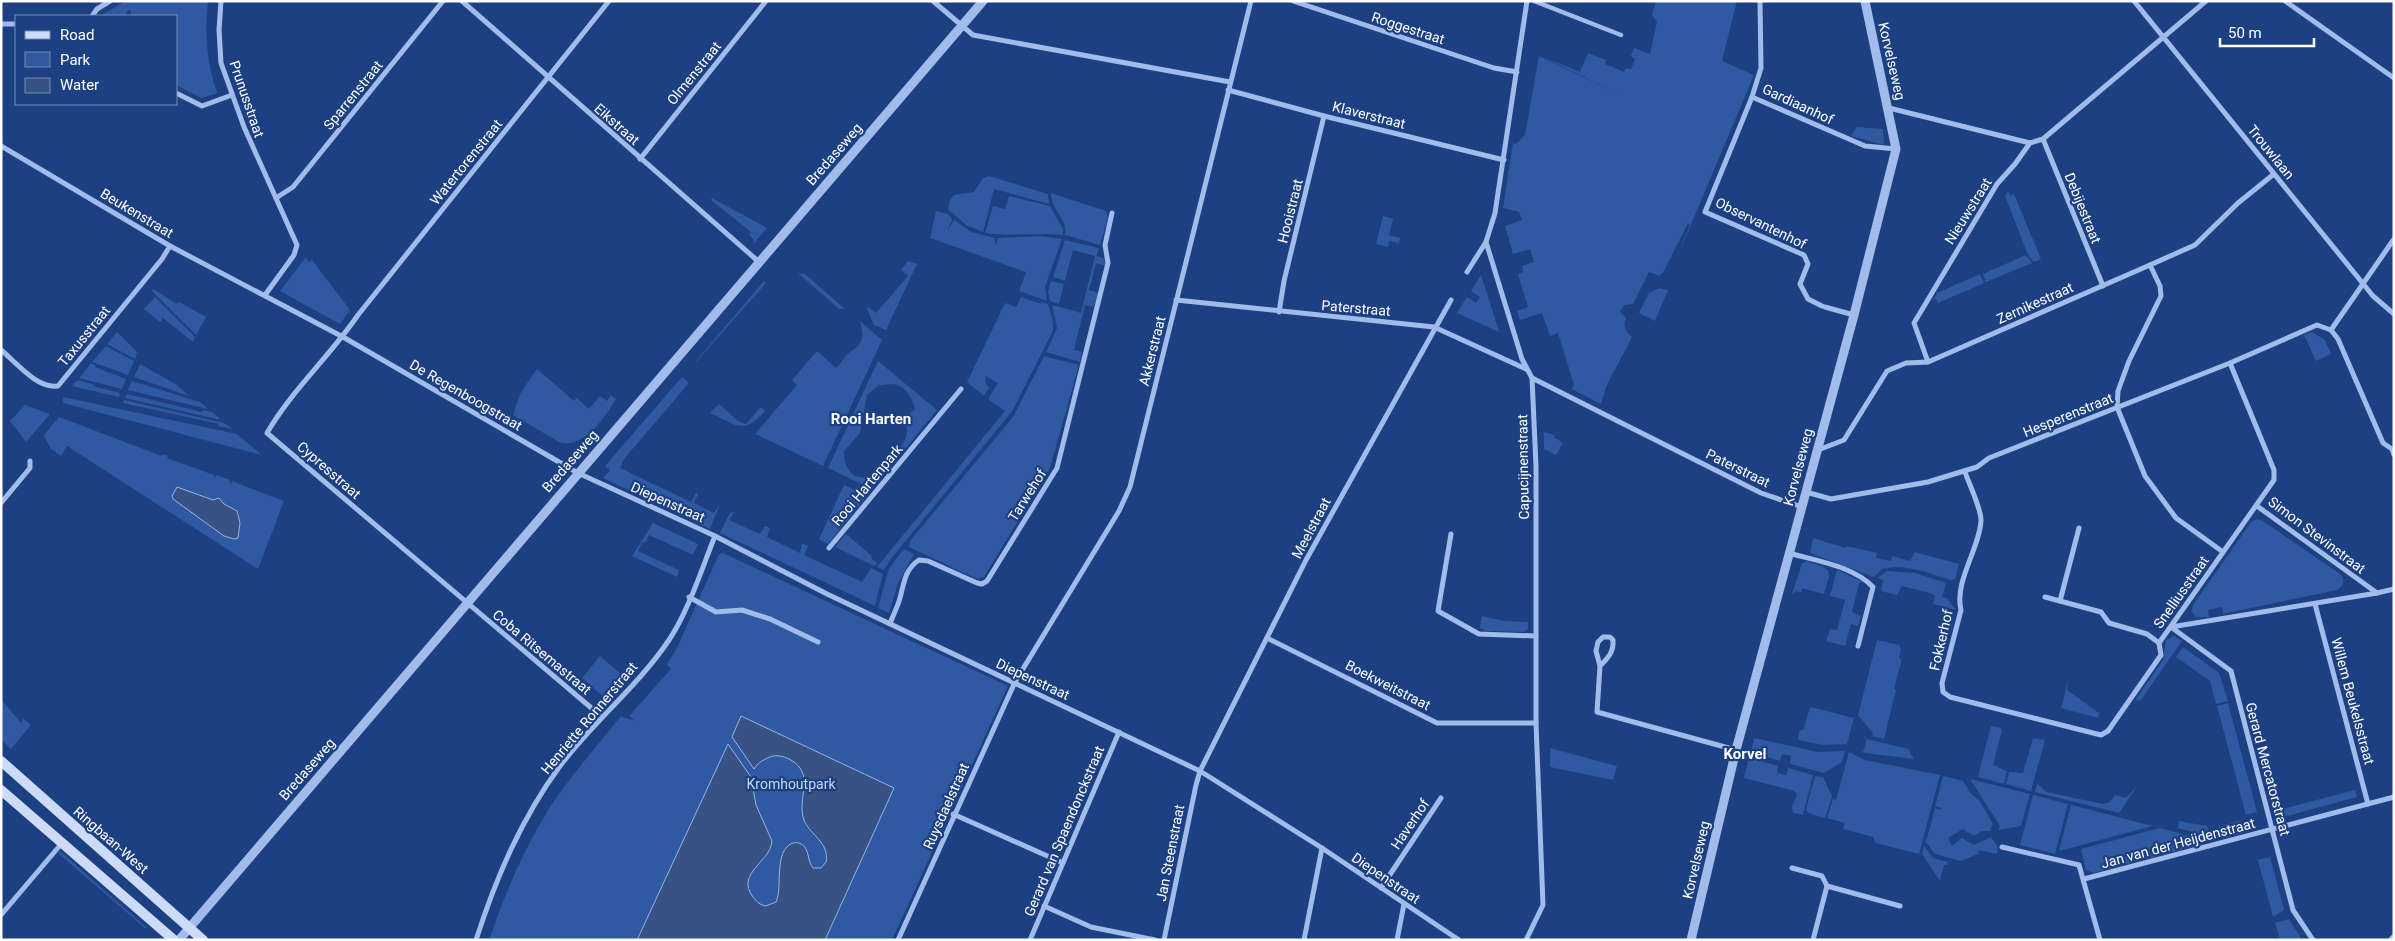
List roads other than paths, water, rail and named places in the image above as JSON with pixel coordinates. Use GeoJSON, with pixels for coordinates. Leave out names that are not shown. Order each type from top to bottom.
{"type":"FeatureCollection","features":[{"type":"Feature","properties":{"kind":"main road","name":"Ringbaan-West"},"geometry":{"type":"LineString","coordinates":[[1,761],[203,940]]}},
{"type":"Feature","properties":{"kind":"main road"},"geometry":{"type":"LineString","coordinates":[[1,790],[174,940]]}},
{"type":"Feature","properties":{"kind":"street"},"geometry":{"type":"LineString","coordinates":[[93,15],[97,9],[110,1]]}},
{"type":"Feature","properties":{"kind":"street","name":"Prunusstraat"},"geometry":{"type":"LineString","coordinates":[[221,1],[219,30],[221,63],[244,127],[295,239],[296,251],[265,295]]}},
{"type":"Feature","properties":{"kind":"street","name":"Sparrenstraat"},"geometry":{"type":"LineString","coordinates":[[276,198],[293,187],[443,1]]}},
{"type":"Feature","properties":{"kind":"street","name":"Eikstraat"},"geometry":{"type":"LineString","coordinates":[[462,1],[759,262]]}},
{"type":"Feature","properties":{"kind":"street","name":"Watertorenstraat"},"geometry":{"type":"LineString","coordinates":[[343,337],[358,315],[609,1]]}},
{"type":"Feature","properties":{"kind":"street","name":"Olmenstraat"},"geometry":{"type":"LineString","coordinates":[[640,159],[766,1]]}},
{"type":"Feature","properties":{"kind":"street"},"geometry":{"type":"LineString","coordinates":[[933,1],[973,35],[1230,82]]}},
{"type":"Feature","properties":{"kind":"street","name":"Bredaseweg"},"geometry":{"type":"LineString","coordinates":[[179,940],[983,1]]}},
{"type":"Feature","properties":{"kind":"street","name":"Akkerstraat"},"geometry":{"type":"LineString","coordinates":[[1015,682],[1119,511],[1130,487],[1250,1]]}},
{"type":"Feature","properties":{"kind":"street","name":"Roggestraat"},"geometry":{"type":"LineString","coordinates":[[1293,1],[1494,68],[1517,72]]}},
{"type":"Feature","properties":{"kind":"street"},"geometry":{"type":"LineString","coordinates":[[1467,272],[1486,242],[1495,213],[1527,1]]}},
{"type":"Feature","properties":{"kind":"street"},"geometry":{"type":"LineString","coordinates":[[1534,1],[1621,35]]}},
{"type":"Feature","properties":{"kind":"street","name":"Gardiaanhof"},"geometry":{"type":"LineString","coordinates":[[1760,1],[1761,68],[1752,97],[1866,146],[1896,149]]}},
{"type":"Feature","properties":{"kind":"street","name":"Korvelseweg"},"geometry":{"type":"LineString","coordinates":[[1691,940],[1736,750],[1854,315],[1896,149],[1889,108],[1865,1]]}},
{"type":"Feature","properties":{"kind":"street","name":"Trouwlaan"},"geometry":{"type":"LineString","coordinates":[[2134,1],[2363,284],[2378,302],[2394,314]]}},
{"type":"Feature","properties":{"kind":"street"},"geometry":{"type":"LineString","coordinates":[[1889,108],[2030,143],[2043,139],[2206,1]]}},
{"type":"Feature","properties":{"kind":"street"},"geometry":{"type":"LineString","coordinates":[[2284,1],[2394,78]]}},
{"type":"Feature","properties":{"kind":"street"},"geometry":{"type":"LineString","coordinates":[[1,24],[15,24]]}},
{"type":"Feature","properties":{"kind":"street","name":"Klaverstraat"},"geometry":{"type":"LineString","coordinates":[[1228,90],[1324,116],[1504,160]]}},
{"type":"Feature","properties":{"kind":"street"},"geometry":{"type":"LineString","coordinates":[[178,94],[202,106],[232,95]]}},
{"type":"Feature","properties":{"kind":"street","name":"Observantenhof"},"geometry":{"type":"LineString","coordinates":[[1752,97],[1705,212],[1804,255],[1808,264],[1800,284],[1808,299],[1823,307],[1854,315]]}},
{"type":"Feature","properties":{"kind":"street","name":"Hooistraat"},"geometry":{"type":"LineString","coordinates":[[1279,312],[1284,281],[1324,116]]}},
{"type":"Feature","properties":{"kind":"street","name":"Debijestraat"},"geometry":{"type":"LineString","coordinates":[[2043,139],[2103,286]]}},
{"type":"Feature","properties":{"kind":"street","name":"Nieuwstraat"},"geometry":{"type":"LineString","coordinates":[[1928,362],[1914,323],[1997,184],[2030,143]]}},
{"type":"Feature","properties":{"kind":"street","name":"Beukenstraat"},"geometry":{"type":"LineString","coordinates":[[1,146],[170,246],[343,337]]}},
{"type":"Feature","properties":{"kind":"street","name":"Zernikestraat"},"geometry":{"type":"LineString","coordinates":[[1928,362],[2195,245],[2238,203],[2274,174]]}},
{"type":"Feature","properties":{"kind":"street","name":"Tarwehof"},"geometry":{"type":"LineString","coordinates":[[890,624],[900,598],[903,580],[912,564],[919,560],[928,561],[977,583],[982,584],[987,581],[1056,468],[1108,262],[1105,245],[1112,213]]}},
{"type":"Feature","properties":{"kind":"street"},"geometry":{"type":"LineString","coordinates":[[2394,239],[2330,330],[2341,343],[2383,443],[2392,449],[2394,455]]}},
{"type":"Feature","properties":{"kind":"street"},"geometry":{"type":"LineString","coordinates":[[1486,242],[1526,369],[1532,378]]}},
{"type":"Feature","properties":{"kind":"street","name":"Taxusstraat"},"geometry":{"type":"LineString","coordinates":[[1,350],[39,383],[49,387],[58,386],[162,259],[170,246]]}},
{"type":"Feature","properties":{"kind":"street"},"geometry":{"type":"LineString","coordinates":[[2150,265],[2160,286],[2161,296],[2129,361],[2118,391],[2117,407],[2144,476],[2176,518],[2223,552]]}},
{"type":"Feature","properties":{"kind":"street","name":"Paterstraat"},"geometry":{"type":"LineString","coordinates":[[1176,300],[1434,327],[1526,369]]}},
{"type":"Feature","properties":{"kind":"street","name":"Meelstraat"},"geometry":{"type":"LineString","coordinates":[[1200,772],[1306,560],[1434,327],[1451,300]]}},
{"type":"Feature","properties":{"kind":"street","name":"Hesperenstraat"},"geometry":{"type":"LineString","coordinates":[[1806,492],[1831,499],[1928,482],[1965,472],[1977,467],[1990,458],[2230,363],[2311,325],[2320,325],[2330,330]]}},
{"type":"Feature","properties":{"kind":"street","name":"De Regenboogstraat"},"geometry":{"type":"LineString","coordinates":[[343,337],[578,473]]}},
{"type":"Feature","properties":{"kind":"street","name":"Cypresstraat"},"geometry":{"type":"LineString","coordinates":[[343,337],[276,417],[267,433],[467,604]]}},
{"type":"Feature","properties":{"kind":"street"},"geometry":{"type":"LineString","coordinates":[[1817,450],[1844,440],[1888,371],[1906,363],[1928,362]]}},
{"type":"Feature","properties":{"kind":"street","name":"Simon Stevinstraat"},"geometry":{"type":"LineString","coordinates":[[2230,363],[2275,475],[2257,506],[2377,593]]}},
{"type":"Feature","properties":{"kind":"street","name":"Paterstraat"},"geometry":{"type":"LineString","coordinates":[[1532,378],[1761,493],[1802,507]]}},
{"type":"Feature","properties":{"kind":"street","name":"Capucijnenstraat"},"geometry":{"type":"LineString","coordinates":[[1526,940],[1543,905],[1536,723],[1536,466],[1532,378]]}},
{"type":"Feature","properties":{"kind":"street","name":"Rooi Hartenpark"},"geometry":{"type":"LineString","coordinates":[[829,548],[961,389]]}},
{"type":"Feature","properties":{"kind":"street"},"geometry":{"type":"LineString","coordinates":[[1,502],[30,468],[30,461]]}},
{"type":"Feature","properties":{"kind":"street","name":"Fokkerhof"},"geometry":{"type":"LineString","coordinates":[[1965,472],[1981,518],[1960,593],[1961,610],[1942,683],[1943,692],[1950,697],[2094,734]]}},
{"type":"Feature","properties":{"kind":"street","name":"Diepenstraat"},"geometry":{"type":"LineString","coordinates":[[578,473],[715,536],[890,624],[1015,682],[1200,772],[1322,848],[1459,940]]}},
{"type":"Feature","properties":{"kind":"street","name":"Snelliusstraat"},"geometry":{"type":"LineString","coordinates":[[2094,734],[2101,735],[2108,731],[2161,655],[2159,643],[2257,506]]}},
{"type":"Feature","properties":{"kind":"street"},"geometry":{"type":"LineString","coordinates":[[2060,601],[2079,528]]}},
{"type":"Feature","properties":{"kind":"street"},"geometry":{"type":"LineString","coordinates":[[1451,534],[1438,611],[1479,634],[1536,636]]}},
{"type":"Feature","properties":{"kind":"street","name":"Henriette Ronnerstraat"},"geometry":{"type":"LineString","coordinates":[[476,940],[489,899],[509,851],[531,811],[560,766],[670,638],[715,536]]}},
{"type":"Feature","properties":{"kind":"street"},"geometry":{"type":"LineString","coordinates":[[1790,553],[1837,566],[1866,580],[1872,587],[1858,646]]}},
{"type":"Feature","properties":{"kind":"street"},"geometry":{"type":"LineString","coordinates":[[2171,627],[2315,604],[2394,589]]}},
{"type":"Feature","properties":{"kind":"street"},"geometry":{"type":"LineString","coordinates":[[689,597],[716,612],[742,610],[770,618],[818,642]]}},
{"type":"Feature","properties":{"kind":"street"},"geometry":{"type":"LineString","coordinates":[[2045,597],[2100,612],[2109,623],[2147,634],[2159,643]]}},
{"type":"Feature","properties":{"kind":"street","name":"Coba Ritsemastraat"},"geometry":{"type":"LineString","coordinates":[[467,604],[602,717]]}},
{"type":"Feature","properties":{"kind":"street","name":"Willem Beukelsstraat"},"geometry":{"type":"LineString","coordinates":[[2315,604],[2368,804]]}},
{"type":"Feature","properties":{"kind":"street","name":"Gerard Mercatorstraat"},"geometry":{"type":"LineString","coordinates":[[2171,627],[2231,671],[2293,910],[2313,940]]}},
{"type":"Feature","properties":{"kind":"street"},"geometry":{"type":"LineString","coordinates":[[1600,666],[1610,656],[1614,647],[1613,640],[1610,637],[1603,637],[1598,642],[1596,652],[1600,666],[1597,712],[1736,750]]}},
{"type":"Feature","properties":{"kind":"street","name":"Boekweitstraat"},"geometry":{"type":"LineString","coordinates":[[1267,638],[1437,723],[1536,723]]}},
{"type":"Feature","properties":{"kind":"street","name":"Ruysdaelstraat"},"geometry":{"type":"LineString","coordinates":[[899,939],[1015,682]]}},
{"type":"Feature","properties":{"kind":"street","name":"Gerard van Spaendonckstraat"},"geometry":{"type":"LineString","coordinates":[[1030,940],[1118,732]]}},
{"type":"Feature","properties":{"kind":"street","name":"Jan Steenstraat"},"geometry":{"type":"LineString","coordinates":[[1164,940],[1200,772]]}},
{"type":"Feature","properties":{"kind":"street","name":"Jan van der Heijdenstraat"},"geometry":{"type":"LineString","coordinates":[[2084,879],[2394,797]]}},
{"type":"Feature","properties":{"kind":"street","name":"Haverhof"},"geometry":{"type":"LineString","coordinates":[[1381,888],[1441,798]]}},
{"type":"Feature","properties":{"kind":"street"},"geometry":{"type":"LineString","coordinates":[[954,814],[1063,863]]}},
{"type":"Feature","properties":{"kind":"street"},"geometry":{"type":"LineString","coordinates":[[1,915],[62,842]]}},
{"type":"Feature","properties":{"kind":"street"},"geometry":{"type":"LineString","coordinates":[[2002,847],[2079,865],[2100,940]]}},
{"type":"Feature","properties":{"kind":"street"},"geometry":{"type":"LineString","coordinates":[[1304,940],[1322,848]]}},
{"type":"Feature","properties":{"kind":"street"},"geometry":{"type":"LineString","coordinates":[[1792,868],[1822,876],[1827,886],[1813,940]]}},
{"type":"Feature","properties":{"kind":"street"},"geometry":{"type":"LineString","coordinates":[[1827,886],[1900,906]]}},
{"type":"Feature","properties":{"kind":"street"},"geometry":{"type":"LineString","coordinates":[[1397,940],[1404,904]]}},
{"type":"Feature","properties":{"kind":"street"},"geometry":{"type":"LineString","coordinates":[[1044,906],[1091,927],[1155,940]]}},
{"type":"Feature","properties":{"kind":"water"},"geometry":{"type":"Polygon","coordinates":[[[177,487],[213,500],[219,498],[224,504],[237,511],[240,523],[238,538],[234,539],[224,536],[173,499],[172,496],[177,487]]]}},
{"type":"Feature","properties":{"kind":"water"},"geometry":{"type":"Polygon","coordinates":[[[741,716],[894,788],[825,940],[637,940],[728,744],[751,777],[756,805],[772,841],[766,855],[755,868],[748,881],[749,889],[754,899],[766,906],[776,902],[783,853],[793,843],[804,846],[813,868],[821,868],[826,862],[825,850],[822,844],[804,820],[802,803],[804,780],[798,766],[784,757],[773,756],[765,759],[754,769],[732,737],[741,716]]]}},
{"type":"Feature","properties":{"kind":"district","name":"Rooi Harten"},"geometry":{"type":"Point","coordinates":[871,419]}},
{"type":"Feature","properties":{"kind":"district","name":"Korvel"},"geometry":{"type":"Point","coordinates":[1745,754]}},
{"type":"Feature","properties":{"kind":"park label","name":"Kromhoutpark"},"geometry":{"type":"Point","coordinates":[791,784]}}]}
